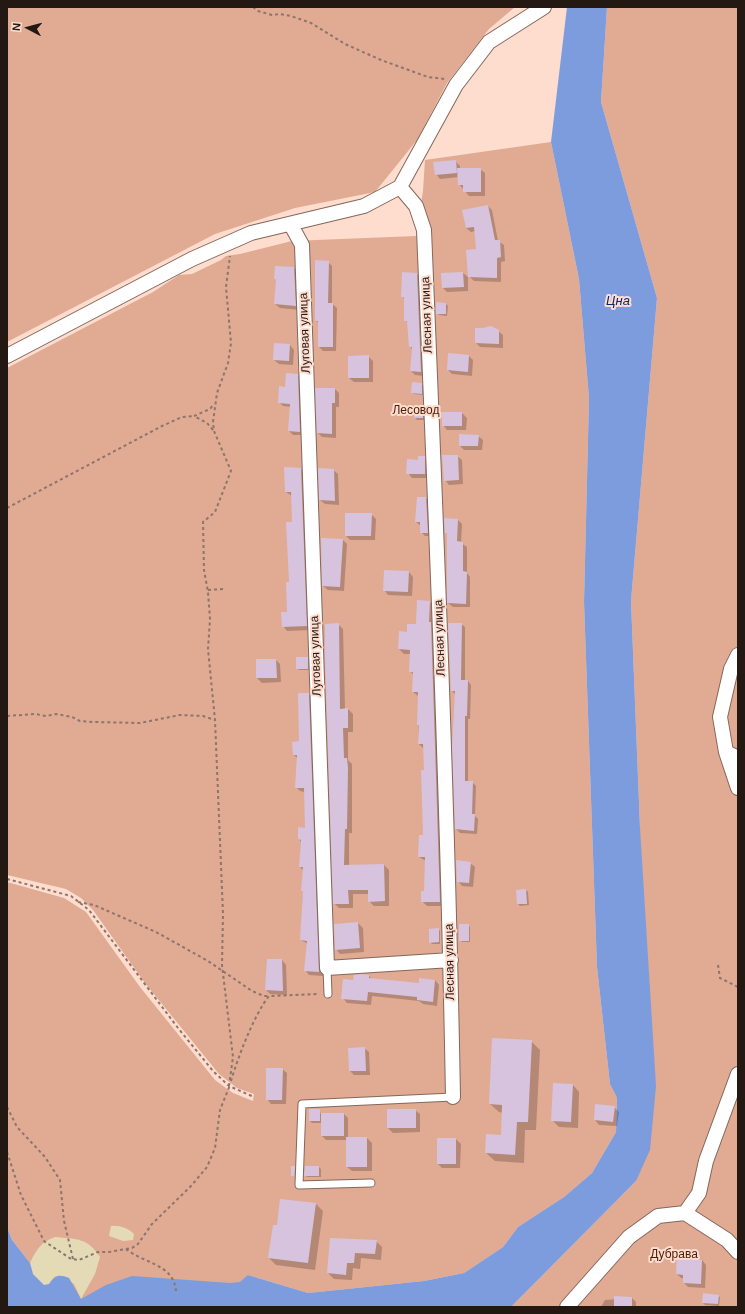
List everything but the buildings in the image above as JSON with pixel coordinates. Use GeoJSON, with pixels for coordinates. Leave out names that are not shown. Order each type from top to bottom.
{"type":"FeatureCollection","features":[{"type":"Feature","properties":{"kind":"street"},"geometry":{"type":"LineString","coordinates":[[7,356],[192,259],[251,233],[291,225],[364,206],[400,187],[456,85],[489,42],[544,7]]}},
{"type":"Feature","properties":{"kind":"street","name":"Лесная улица"},"geometry":{"type":"LineString","coordinates":[[400,187],[416,206],[424,230],[439,578],[453,1097]]}},
{"type":"Feature","properties":{"kind":"street","name":"Луговая улица"},"geometry":{"type":"LineString","coordinates":[[291,225],[302,245],[327,968]]}},
{"type":"Feature","properties":{"kind":"street"},"geometry":{"type":"LineString","coordinates":[[738,655],[731,669],[720,717],[732,755],[738,788]]}},
{"type":"Feature","properties":{"kind":"street"},"geometry":{"type":"LineString","coordinates":[[327,968],[450,960]]}},
{"type":"Feature","properties":{"kind":"street"},"geometry":{"type":"LineString","coordinates":[[686,1213],[699,1193],[706,1161],[738,1074]]}},
{"type":"Feature","properties":{"kind":"street"},"geometry":{"type":"LineString","coordinates":[[567,1307],[629,1237],[658,1216],[686,1213],[727,1240],[738,1252]]}},
{"type":"Feature","properties":{"kind":"lane"},"geometry":{"type":"LineString","coordinates":[[327,968],[328,994]]}},
{"type":"Feature","properties":{"kind":"lane"},"geometry":{"type":"LineString","coordinates":[[371,1183],[299,1185],[302,1104],[453,1097]]}},
{"type":"Feature","properties":{"kind":"path"},"geometry":{"type":"LineString","coordinates":[[253,7],[258,11],[272,15],[280,14],[291,16],[311,23],[345,44],[381,60],[428,78],[443,78]]}},
{"type":"Feature","properties":{"kind":"path"},"geometry":{"type":"LineString","coordinates":[[214,431],[213,412],[215,401],[228,363],[231,343],[226,287],[231,260],[228,244]]}},
{"type":"Feature","properties":{"kind":"path"},"geometry":{"type":"LineString","coordinates":[[7,508],[162,426],[182,417],[194,416],[210,409],[215,401]]}},
{"type":"Feature","properties":{"kind":"path"},"geometry":{"type":"LineString","coordinates":[[194,416],[208,423],[214,431],[231,471],[215,512],[203,522],[204,570],[208,590],[210,619],[208,649],[215,720],[223,914],[223,970],[233,1057],[229,1086]]}},
{"type":"Feature","properties":{"kind":"path"},"geometry":{"type":"LineString","coordinates":[[208,590],[223,589]]}},
{"type":"Feature","properties":{"kind":"path"},"geometry":{"type":"LineString","coordinates":[[7,716],[35,714],[46,716],[56,714],[72,717],[80,721],[140,723],[180,715],[203,716],[215,720]]}},
{"type":"Feature","properties":{"kind":"path"},"geometry":{"type":"LineString","coordinates":[[7,879],[71,896],[89,910],[178,1028],[213,1071],[229,1086],[254,1097]]}},
{"type":"Feature","properties":{"kind":"path"},"geometry":{"type":"LineString","coordinates":[[78,902],[94,905],[182,945],[223,970],[252,991],[264,996],[328,994]]}},
{"type":"Feature","properties":{"kind":"path"},"geometry":{"type":"LineString","coordinates":[[718,965],[720,978],[738,987]]}},
{"type":"Feature","properties":{"kind":"path"},"geometry":{"type":"LineString","coordinates":[[7,1152],[21,1194],[44,1241],[73,1259],[78,1260],[98,1252],[110,1252],[126,1249],[138,1244],[152,1224],[192,1186],[207,1167],[215,1148],[220,1110],[236,1065],[260,1007],[269,996]]}},
{"type":"Feature","properties":{"kind":"path"},"geometry":{"type":"LineString","coordinates":[[7,1107],[17,1127],[45,1157],[60,1180],[64,1221],[73,1259]]}},
{"type":"Feature","properties":{"kind":"path"},"geometry":{"type":"LineString","coordinates":[[126,1249],[141,1259],[164,1269],[174,1281],[176,1291]]}},
{"type":"Feature","properties":{"kind":"green space"},"geometry":{"type":"Polygon","coordinates":[[[7,7],[515,7],[489,29],[447,83],[417,140],[375,192],[295,208],[215,234],[7,342],[7,7]]]}},
{"type":"Feature","properties":{"kind":"green space","name":"Дубрава"},"geometry":{"type":"Polygon","coordinates":[[[607,7],[738,7],[738,1307],[511,1307],[636,1181],[640,828],[631,601],[657,298],[601,102],[607,7]]]}},
{"type":"Feature","properties":{"kind":"green space","name":"Лесовод"},"geometry":{"type":"Polygon","coordinates":[[[551,142],[579,279],[589,398],[584,602],[597,967],[610,1084],[617,1098],[616,1132],[592,1173],[564,1197],[518,1227],[503,1247],[464,1273],[424,1281],[308,1293],[248,1275],[246,1286],[69,1307],[54,1277],[49,1284],[33,1274],[30,1263],[12,1240],[7,1227],[7,882],[64,898],[86,912],[140,987],[215,1080],[233,1093],[253,1101],[254,1094],[237,1088],[219,1074],[145,983],[93,910],[81,898],[66,889],[7,875],[7,368],[153,292],[179,275],[192,274],[226,256],[292,241],[416,236],[423,191],[425,160],[551,142]]]}},
{"type":"Feature","properties":{"kind":"sand"},"geometry":{"type":"Polygon","coordinates":[[[111,1226],[129,1230],[134,1234],[133,1240],[123,1241],[109,1236],[111,1226]]]}},
{"type":"Feature","properties":{"kind":"sand"},"geometry":{"type":"Polygon","coordinates":[[[55,1237],[76,1239],[86,1243],[96,1251],[100,1257],[95,1274],[81,1299],[74,1284],[63,1276],[54,1277],[49,1284],[44,1286],[33,1274],[30,1263],[34,1254],[46,1241],[55,1237]]]}},
{"type":"Feature","properties":{"kind":"water","name":"Цна"},"geometry":{"type":"Polygon","coordinates":[[[567,7],[607,7],[601,102],[657,298],[631,601],[640,828],[656,1086],[650,1150],[636,1181],[511,1307],[7,1307],[7,1227],[12,1240],[30,1263],[33,1274],[44,1285],[49,1284],[58,1276],[69,1278],[81,1299],[106,1285],[132,1276],[230,1283],[240,1282],[248,1275],[308,1293],[424,1281],[464,1273],[503,1247],[518,1227],[564,1197],[592,1173],[616,1132],[617,1098],[610,1084],[597,967],[584,602],[589,398],[579,279],[551,142],[567,7]]]}}]}
